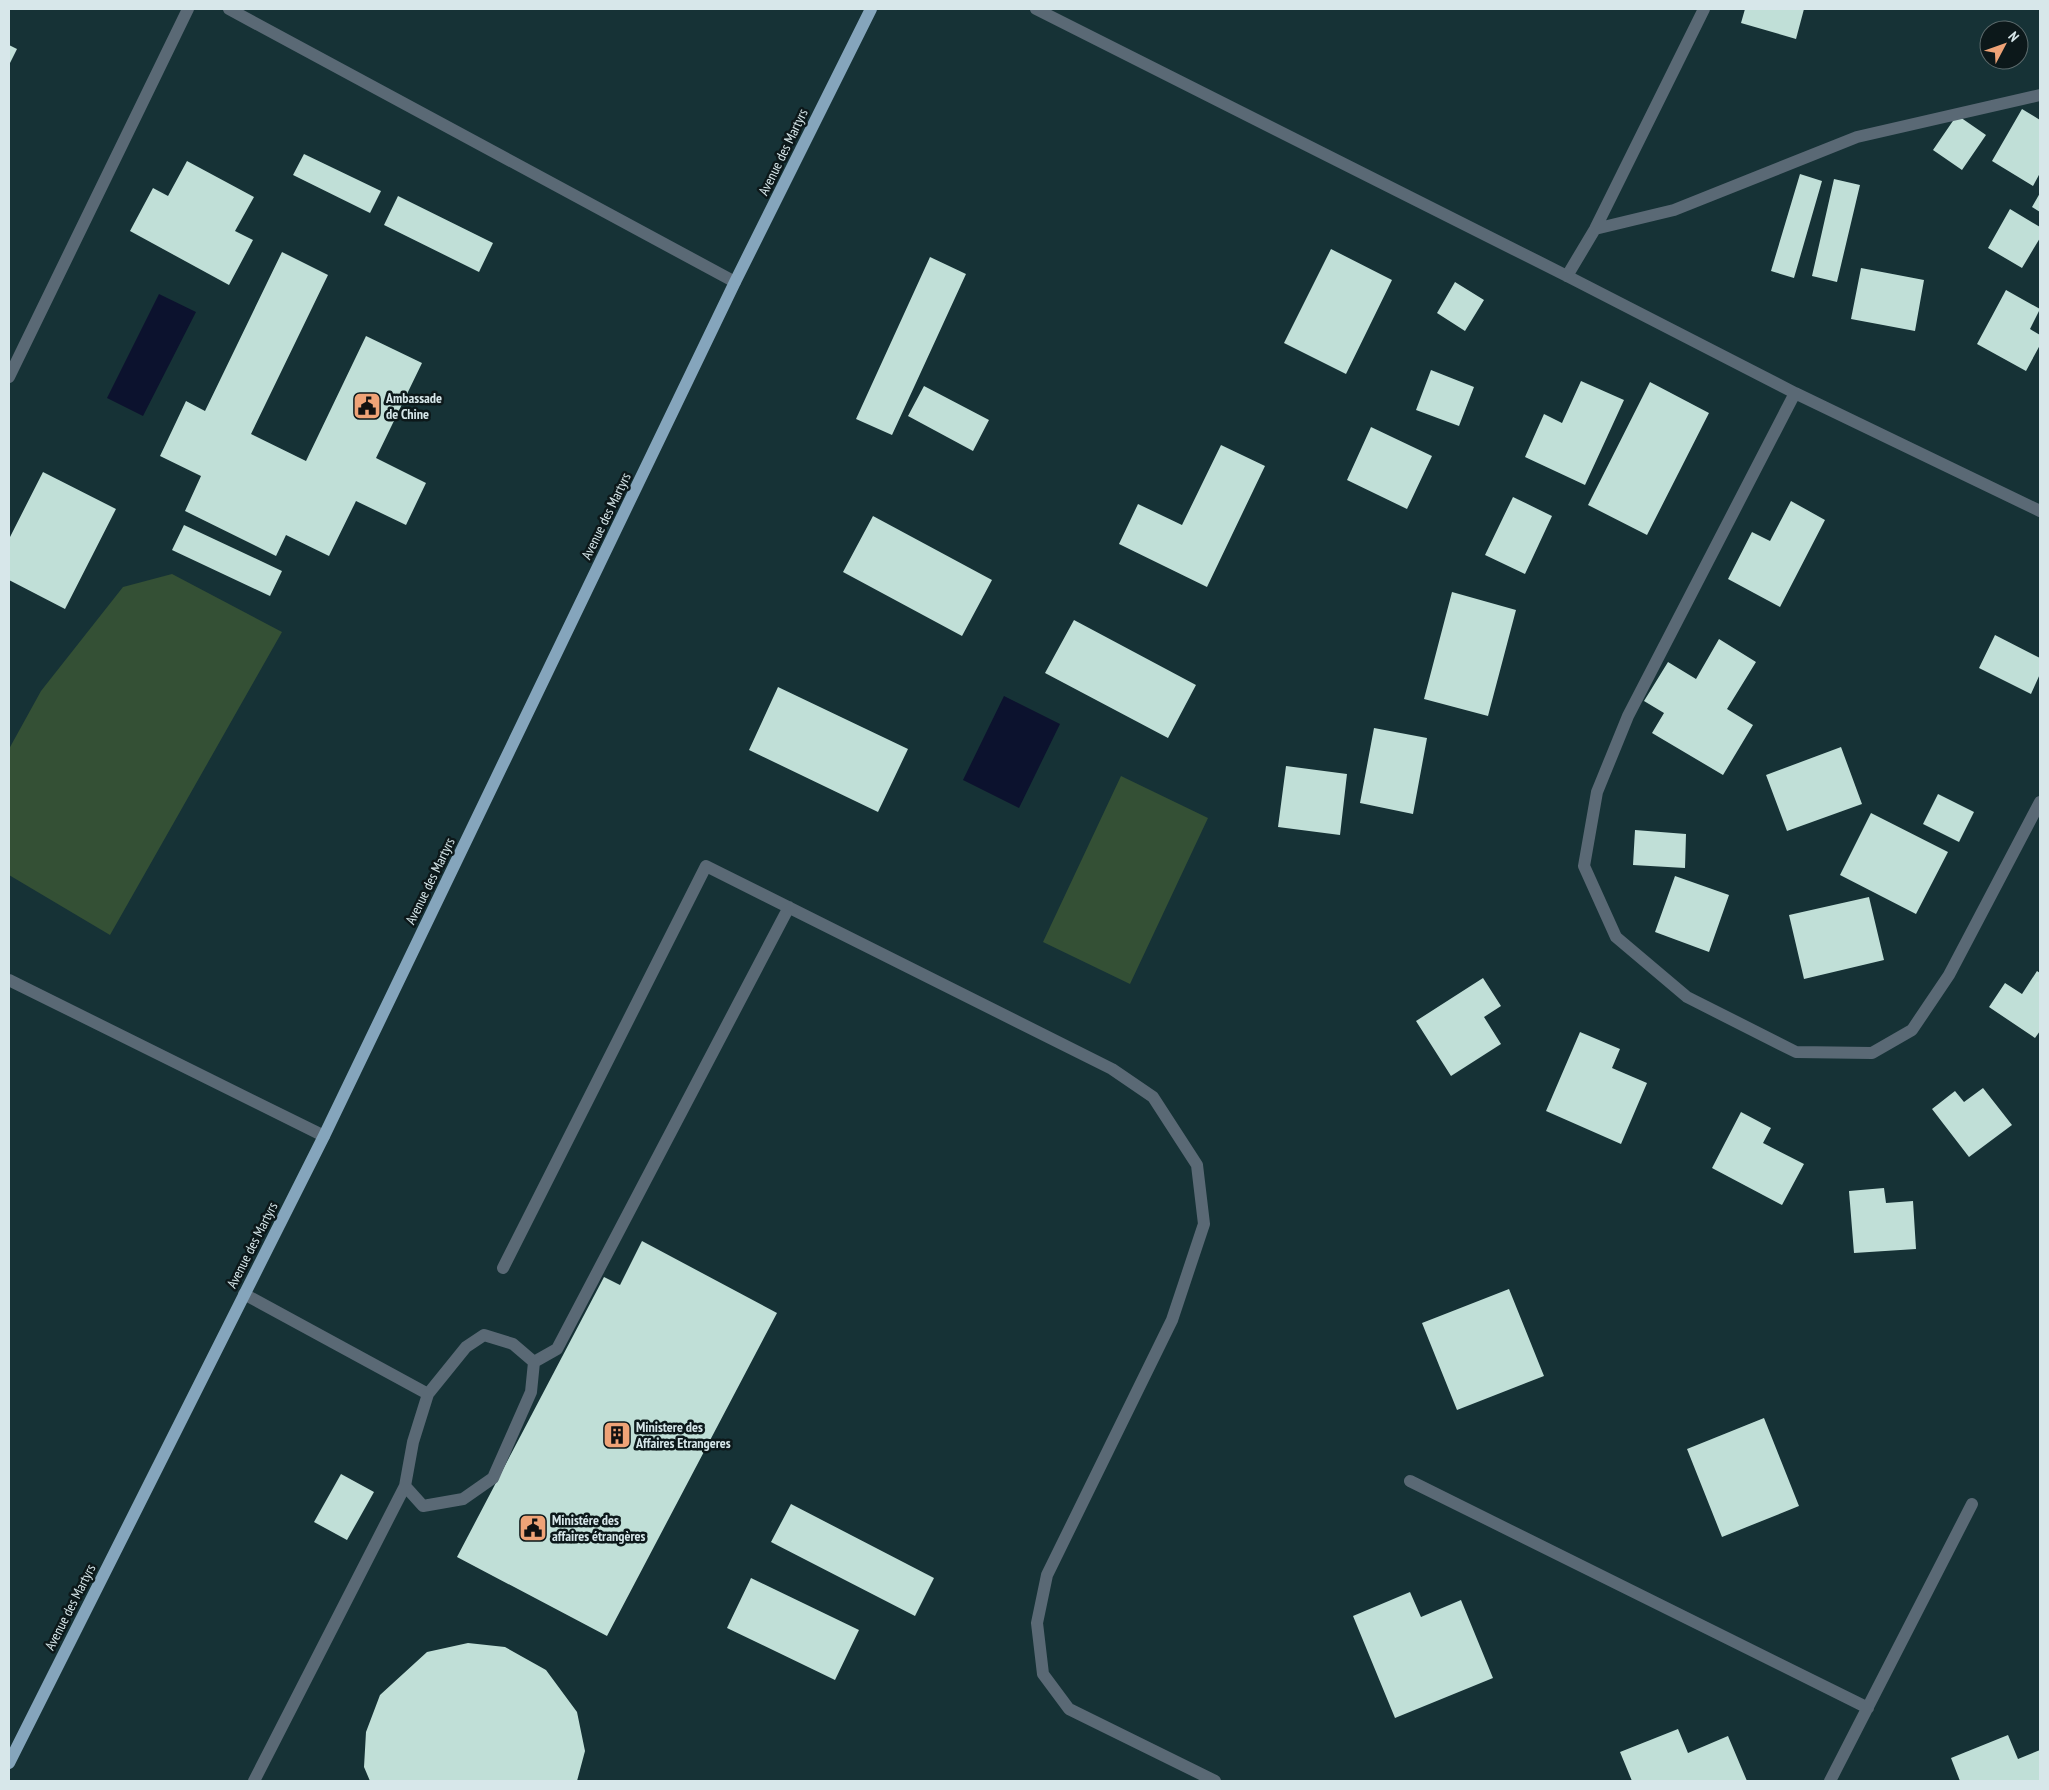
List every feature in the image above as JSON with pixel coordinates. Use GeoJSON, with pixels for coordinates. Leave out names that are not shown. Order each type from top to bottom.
{"type":"FeatureCollection","features":[{"type":"Feature","properties":{"kind":"main road","name":"Avenue des Martyrs"},"geometry":{"type":"LineString","coordinates":[[9,1763],[324,1136],[735,282],[871,9]]}},
{"type":"Feature","properties":{"kind":"street"},"geometry":{"type":"LineString","coordinates":[[9,377],[188,9]]}},
{"type":"Feature","properties":{"kind":"street"},"geometry":{"type":"LineString","coordinates":[[229,9],[735,282]]}},
{"type":"Feature","properties":{"kind":"street"},"geometry":{"type":"LineString","coordinates":[[1036,9],[1568,276],[1794,393],[2040,511]]}},
{"type":"Feature","properties":{"kind":"street"},"geometry":{"type":"LineString","coordinates":[[1568,276],[1595,229],[1704,9]]}},
{"type":"Feature","properties":{"kind":"street"},"geometry":{"type":"LineString","coordinates":[[1595,229],[1674,210],[1857,137],[2040,95]]}},
{"type":"Feature","properties":{"kind":"street"},"geometry":{"type":"LineString","coordinates":[[1794,393],[1628,716],[1597,792],[1584,866],[1616,937],[1687,997],[1796,1052],[1872,1053],[1912,1030],[1949,976],[2040,802]]}},
{"type":"Feature","properties":{"kind":"street"},"geometry":{"type":"LineString","coordinates":[[503,1268],[706,866],[1112,1069],[1153,1097],[1197,1165],[1204,1224],[1172,1320],[1047,1575],[1037,1624],[1043,1674],[1069,1709],[1215,1781]]}},
{"type":"Feature","properties":{"kind":"street"},"geometry":{"type":"LineString","coordinates":[[534,1362],[557,1349],[789,907]]}},
{"type":"Feature","properties":{"kind":"street"},"geometry":{"type":"LineString","coordinates":[[9,980],[324,1136]]}},
{"type":"Feature","properties":{"kind":"street"},"geometry":{"type":"LineString","coordinates":[[244,1294],[428,1394]]}},
{"type":"Feature","properties":{"kind":"street"},"geometry":{"type":"LineString","coordinates":[[254,1781],[405,1486],[412,1442],[428,1394],[466,1346],[484,1335],[513,1344],[534,1362]]}},
{"type":"Feature","properties":{"kind":"street"},"geometry":{"type":"LineString","coordinates":[[405,1486],[424,1506],[463,1499],[492,1478],[531,1392],[534,1362]]}},
{"type":"Feature","properties":{"kind":"street"},"geometry":{"type":"LineString","coordinates":[[1410,1481],[1868,1708]]}},
{"type":"Feature","properties":{"kind":"street"},"geometry":{"type":"LineString","coordinates":[[1830,1781],[1972,1504]]}},
{"type":"Feature","properties":{"kind":"green space"},"geometry":{"type":"Polygon","coordinates":[[[172,574],[282,632],[110,935],[9,875],[9,749],[41,691],[123,587],[172,574]]]}},
{"type":"Feature","properties":{"kind":"green space"},"geometry":{"type":"Polygon","coordinates":[[[1121,776],[1208,818],[1130,984],[1043,942],[1121,776]]]}},
{"type":"Feature","properties":{"kind":"water"},"geometry":{"type":"Polygon","coordinates":[[[159,294],[196,312],[143,416],[107,398],[159,294]]]}},
{"type":"Feature","properties":{"kind":"water"},"geometry":{"type":"Polygon","coordinates":[[[1004,696],[1060,724],[1019,808],[963,780],[1004,696]]]}},
{"type":"Feature","properties":{"kind":"building"},"geometry":{"type":"Polygon","coordinates":[[[1745,9],[1804,9],[1796,39],[1741,23],[1745,9]]]}},
{"type":"Feature","properties":{"kind":"building"},"geometry":{"type":"Polygon","coordinates":[[[9,45],[17,49],[9,65],[9,45]]]}},
{"type":"Feature","properties":{"kind":"building"},"geometry":{"type":"Polygon","coordinates":[[[2022,109],[2040,120],[2040,173],[2033,186],[1992,161],[2022,109]]]}},
{"type":"Feature","properties":{"kind":"building"},"geometry":{"type":"Polygon","coordinates":[[[1957,115],[1986,135],[1962,170],[1933,150],[1957,115]]]}},
{"type":"Feature","properties":{"kind":"building"},"geometry":{"type":"Polygon","coordinates":[[[304,154],[381,191],[370,213],[293,175],[304,154]]]}},
{"type":"Feature","properties":{"kind":"building"},"geometry":{"type":"Polygon","coordinates":[[[187,161],[254,197],[235,231],[253,240],[229,285],[130,231],[153,188],[168,196],[187,161]]]}},
{"type":"Feature","properties":{"kind":"building"},"geometry":{"type":"Polygon","coordinates":[[[1800,174],[1822,181],[1794,278],[1771,271],[1800,174]]]}},
{"type":"Feature","properties":{"kind":"building"},"geometry":{"type":"Polygon","coordinates":[[[1834,179],[1860,185],[1837,282],[1812,276],[1834,179]]]}},
{"type":"Feature","properties":{"kind":"building"},"geometry":{"type":"Polygon","coordinates":[[[2040,193],[2040,212],[2032,207],[2040,193]]]}},
{"type":"Feature","properties":{"kind":"building"},"geometry":{"type":"Polygon","coordinates":[[[398,196],[493,243],[479,272],[384,225],[398,196]]]}},
{"type":"Feature","properties":{"kind":"building"},"geometry":{"type":"Polygon","coordinates":[[[2010,209],[2040,227],[2040,238],[2022,268],[1988,248],[2010,209]]]}},
{"type":"Feature","properties":{"kind":"building"},"geometry":{"type":"Polygon","coordinates":[[[1331,249],[1392,280],[1346,374],[1284,343],[1331,249]]]}},
{"type":"Feature","properties":{"kind":"building","name":"Ambassade de Chine"},"geometry":{"type":"Polygon","coordinates":[[[282,252],[328,275],[251,434],[306,461],[366,336],[422,363],[376,458],[426,483],[406,525],[356,501],[329,556],[286,535],[276,556],[185,511],[201,476],[160,456],[186,401],[205,411],[282,252]]]}},
{"type":"Feature","properties":{"kind":"building"},"geometry":{"type":"Polygon","coordinates":[[[930,257],[966,274],[892,435],[856,419],[930,257]]]}},
{"type":"Feature","properties":{"kind":"building"},"geometry":{"type":"Polygon","coordinates":[[[1861,268],[1924,280],[1915,331],[1851,319],[1861,268]]]}},
{"type":"Feature","properties":{"kind":"building"},"geometry":{"type":"Polygon","coordinates":[[[1455,282],[1484,300],[1465,331],[1437,313],[1455,282]]]}},
{"type":"Feature","properties":{"kind":"building"},"geometry":{"type":"Polygon","coordinates":[[[2006,290],[2040,309],[2030,329],[2040,335],[2040,345],[2026,371],[1977,344],[2006,290]]]}},
{"type":"Feature","properties":{"kind":"building"},"geometry":{"type":"Polygon","coordinates":[[[1431,370],[1474,387],[1459,426],[1416,410],[1431,370]]]}},
{"type":"Feature","properties":{"kind":"building"},"geometry":{"type":"Polygon","coordinates":[[[1581,381],[1624,400],[1585,485],[1525,457],[1544,414],[1562,423],[1581,381]]]}},
{"type":"Feature","properties":{"kind":"building"},"geometry":{"type":"Polygon","coordinates":[[[1650,382],[1709,413],[1647,535],[1588,505],[1650,382]]]}},
{"type":"Feature","properties":{"kind":"building"},"geometry":{"type":"Polygon","coordinates":[[[924,386],[989,420],[973,451],[908,416],[924,386]]]}},
{"type":"Feature","properties":{"kind":"building"},"geometry":{"type":"Polygon","coordinates":[[[1371,427],[1432,456],[1407,509],[1347,480],[1371,427]]]}},
{"type":"Feature","properties":{"kind":"building"},"geometry":{"type":"Polygon","coordinates":[[[1221,445],[1265,466],[1207,587],[1119,544],[1138,504],[1182,525],[1221,445]]]}},
{"type":"Feature","properties":{"kind":"building"},"geometry":{"type":"Polygon","coordinates":[[[43,472],[116,509],[65,609],[9,580],[9,539],[43,472]]]}},
{"type":"Feature","properties":{"kind":"building"},"geometry":{"type":"Polygon","coordinates":[[[1513,497],[1552,516],[1525,574],[1485,555],[1513,497]]]}},
{"type":"Feature","properties":{"kind":"building"},"geometry":{"type":"Polygon","coordinates":[[[1791,501],[1825,520],[1780,607],[1728,579],[1752,532],[1770,541],[1791,501]]]}},
{"type":"Feature","properties":{"kind":"building"},"geometry":{"type":"Polygon","coordinates":[[[873,516],[992,580],[962,636],[843,572],[873,516]]]}},
{"type":"Feature","properties":{"kind":"building"},"geometry":{"type":"Polygon","coordinates":[[[184,525],[282,571],[270,596],[172,550],[184,525]]]}},
{"type":"Feature","properties":{"kind":"building"},"geometry":{"type":"Polygon","coordinates":[[[1452,592],[1516,610],[1488,716],[1424,699],[1452,592]]]}},
{"type":"Feature","properties":{"kind":"building"},"geometry":{"type":"Polygon","coordinates":[[[1074,620],[1196,685],[1168,738],[1045,673],[1074,620]]]}},
{"type":"Feature","properties":{"kind":"building"},"geometry":{"type":"Polygon","coordinates":[[[1995,635],[2040,658],[2040,674],[2031,694],[1979,668],[1995,635]]]}},
{"type":"Feature","properties":{"kind":"building"},"geometry":{"type":"Polygon","coordinates":[[[1719,639],[1756,662],[1727,709],[1753,725],[1723,775],[1652,733],[1664,713],[1644,701],[1668,662],[1696,679],[1719,639]]]}},
{"type":"Feature","properties":{"kind":"building"},"geometry":{"type":"Polygon","coordinates":[[[778,687],[908,749],[878,812],[749,750],[778,687]]]}},
{"type":"Feature","properties":{"kind":"building"},"geometry":{"type":"Polygon","coordinates":[[[1374,728],[1427,738],[1413,814],[1360,803],[1374,728]]]}},
{"type":"Feature","properties":{"kind":"building"},"geometry":{"type":"Polygon","coordinates":[[[1841,747],[1862,804],[1787,831],[1766,775],[1841,747]]]}},
{"type":"Feature","properties":{"kind":"building"},"geometry":{"type":"Polygon","coordinates":[[[1286,766],[1347,774],[1340,835],[1278,827],[1286,766]]]}},
{"type":"Feature","properties":{"kind":"building"},"geometry":{"type":"Polygon","coordinates":[[[1938,794],[1974,812],[1959,842],[1923,824],[1938,794]]]}},
{"type":"Feature","properties":{"kind":"building"},"geometry":{"type":"Polygon","coordinates":[[[1871,813],[1948,852],[1916,914],[1840,875],[1871,813]]]}},
{"type":"Feature","properties":{"kind":"building"},"geometry":{"type":"Polygon","coordinates":[[[1635,830],[1686,834],[1685,868],[1633,865],[1635,830]]]}},
{"type":"Feature","properties":{"kind":"building"},"geometry":{"type":"Polygon","coordinates":[[[1675,876],[1729,895],[1709,952],[1655,932],[1675,876]]]}},
{"type":"Feature","properties":{"kind":"building"},"geometry":{"type":"Polygon","coordinates":[[[1869,897],[1884,960],[1804,979],[1789,915],[1869,897]]]}},
{"type":"Feature","properties":{"kind":"building"},"geometry":{"type":"Polygon","coordinates":[[[2037,971],[2040,973],[2040,1031],[2035,1038],[1989,1007],[2005,983],[2022,994],[2037,971]]]}},
{"type":"Feature","properties":{"kind":"building"},"geometry":{"type":"Polygon","coordinates":[[[1483,978],[1501,1006],[1484,1017],[1501,1044],[1451,1076],[1416,1021],[1483,978]]]}},
{"type":"Feature","properties":{"kind":"building"},"geometry":{"type":"Polygon","coordinates":[[[1580,1032],[1620,1049],[1612,1068],[1647,1083],[1621,1144],[1546,1111],[1580,1032]]]}},
{"type":"Feature","properties":{"kind":"building"},"geometry":{"type":"Polygon","coordinates":[[[1983,1088],[2012,1125],[1969,1157],[1932,1109],[1955,1091],[1964,1102],[1983,1088]]]}},
{"type":"Feature","properties":{"kind":"building"},"geometry":{"type":"Polygon","coordinates":[[[1741,1112],[1771,1128],[1763,1143],[1804,1164],[1782,1205],[1712,1168],[1741,1112]]]}},
{"type":"Feature","properties":{"kind":"building"},"geometry":{"type":"Polygon","coordinates":[[[1884,1188],[1886,1203],[1913,1201],[1916,1249],[1854,1253],[1849,1191],[1884,1188]]]}},
{"type":"Feature","properties":{"kind":"building","name":"Ministere des Affaires Etrangeres"},"geometry":{"type":"Polygon","coordinates":[[[642,1241],[777,1313],[607,1636],[457,1557],[604,1277],[620,1285],[642,1241]]]}},
{"type":"Feature","properties":{"kind":"building"},"geometry":{"type":"Polygon","coordinates":[[[1509,1289],[1544,1376],[1457,1410],[1422,1323],[1509,1289]]]}},
{"type":"Feature","properties":{"kind":"building"},"geometry":{"type":"Polygon","coordinates":[[[1764,1418],[1799,1506],[1722,1537],[1687,1449],[1764,1418]]]}},
{"type":"Feature","properties":{"kind":"building"},"geometry":{"type":"Polygon","coordinates":[[[341,1474],[374,1492],[347,1540],[314,1522],[341,1474]]]}},
{"type":"Feature","properties":{"kind":"building"},"geometry":{"type":"Polygon","coordinates":[[[791,1504],[934,1578],[915,1616],[771,1542],[791,1504]]]}},
{"type":"Feature","properties":{"kind":"building"},"geometry":{"type":"Polygon","coordinates":[[[751,1578],[859,1630],[835,1680],[727,1628],[751,1578]]]}},
{"type":"Feature","properties":{"kind":"building"},"geometry":{"type":"Polygon","coordinates":[[[1410,1592],[1421,1617],[1461,1600],[1493,1678],[1395,1718],[1353,1616],[1410,1592]]]}},
{"type":"Feature","properties":{"kind":"building"},"geometry":{"type":"Polygon","coordinates":[[[468,1643],[505,1647],[546,1670],[577,1712],[585,1751],[577,1781],[370,1781],[364,1767],[366,1732],[380,1695],[427,1652],[468,1643]]]}},
{"type":"Feature","properties":{"kind":"building"},"geometry":{"type":"Polygon","coordinates":[[[1678,1729],[1688,1753],[1728,1736],[1747,1781],[1632,1781],[1620,1752],[1678,1729]]]}},
{"type":"Feature","properties":{"kind":"building"},"geometry":{"type":"Polygon","coordinates":[[[2008,1735],[2018,1759],[2040,1750],[2040,1781],[1960,1781],[1951,1758],[2008,1735]]]}},
{"type":"Feature","properties":{"kind":"place","name":"Ambassade de Chine"},"geometry":{"type":"Point","coordinates":[367,406]}},
{"type":"Feature","properties":{"kind":"place","name":"Ministere des Affaires Etrangeres"},"geometry":{"type":"Point","coordinates":[617,1435]}},
{"type":"Feature","properties":{"kind":"place","name":"Ministére des affaires étrangères"},"geometry":{"type":"Point","coordinates":[533,1528]}}]}
